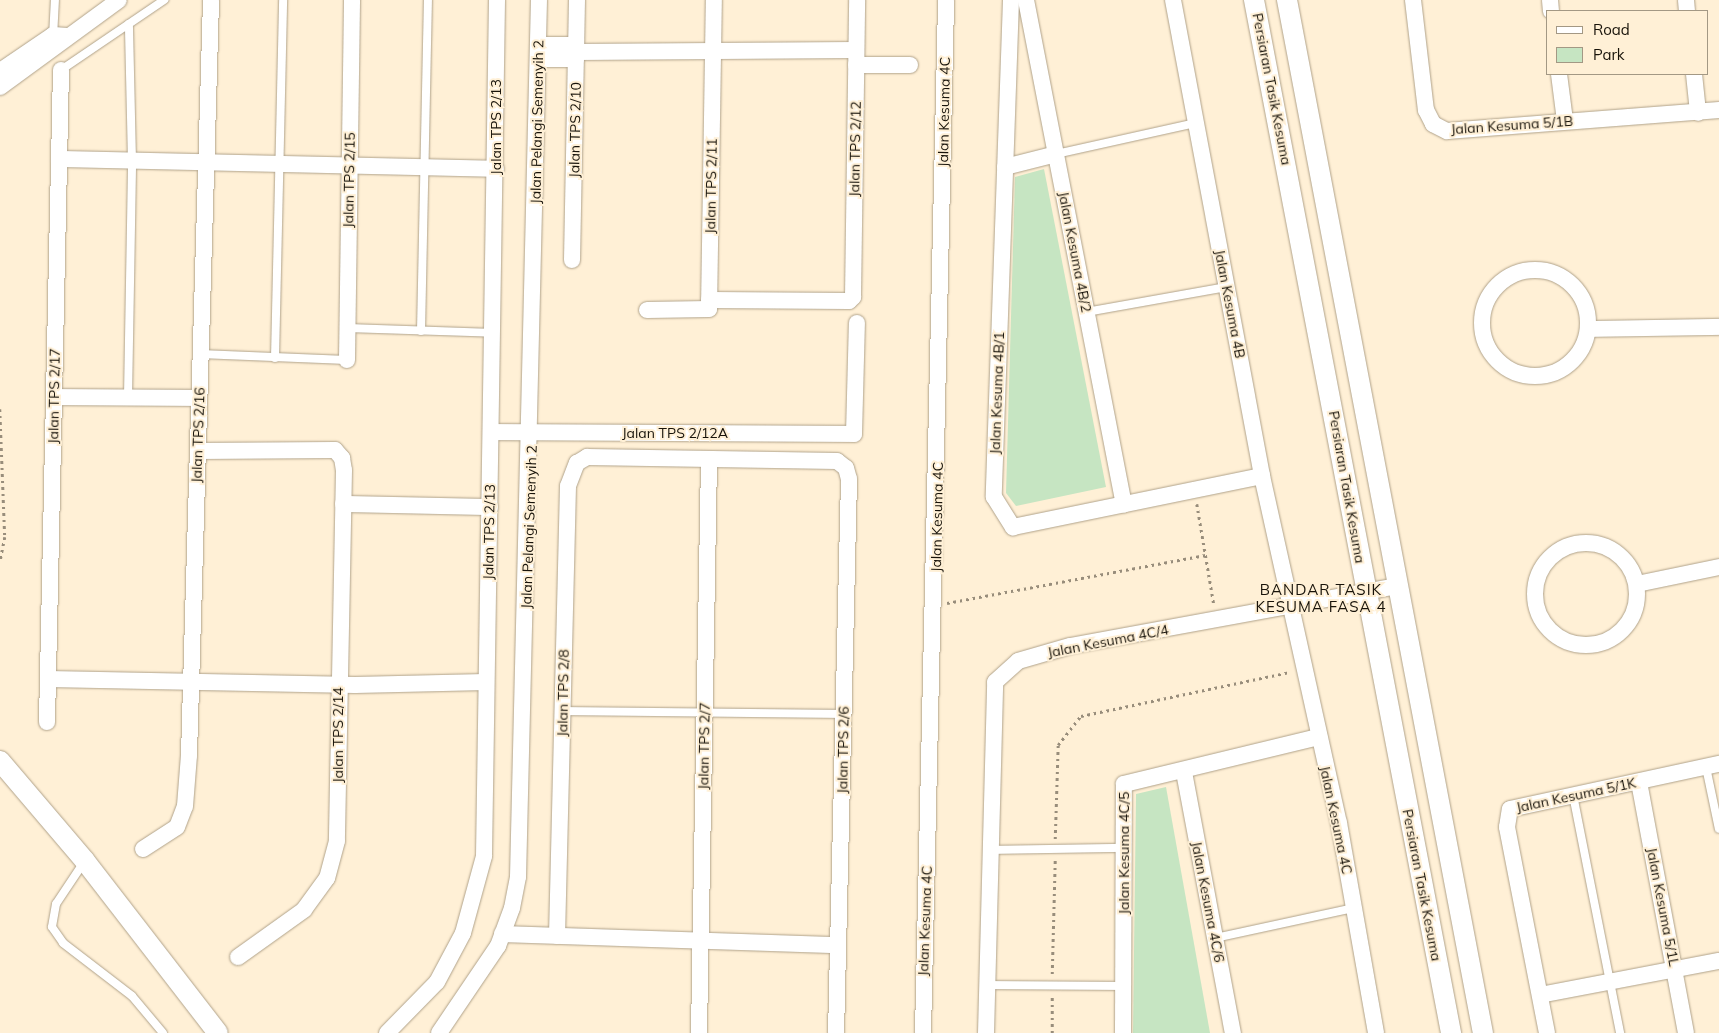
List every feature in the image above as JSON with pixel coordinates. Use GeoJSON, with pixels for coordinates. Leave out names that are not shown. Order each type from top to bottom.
{"type":"FeatureCollection","features":[{"type":"Feature","properties":{"kind":"street"},"geometry":{"type":"LineString","coordinates":[[0,87],[59,40],[119,0]]}},
{"type":"Feature","properties":{"kind":"street","name":"Jalan TPS 2/16"},"geometry":{"type":"LineString","coordinates":[[143,849],[177,827],[185,806],[191,682],[210,0]]}},
{"type":"Feature","properties":{"kind":"street","name":"Jalan TPS 2/15"},"geometry":{"type":"LineString","coordinates":[[347,360],[352,0]]}},
{"type":"Feature","properties":{"kind":"street","name":"Jalan TPS 2/13"},"geometry":{"type":"LineString","coordinates":[[387,1033],[437,982],[463,933],[478,890],[484,856],[494,333],[497,0]]}},
{"type":"Feature","properties":{"kind":"street","name":"Jalan Pelangi Semenyih 2"},"geometry":{"type":"LineString","coordinates":[[439,1033],[464,1002],[502,934],[518,877],[532,432],[539,0]]}},
{"type":"Feature","properties":{"kind":"street","name":"Jalan TPS 2/10"},"geometry":{"type":"LineString","coordinates":[[572,260],[577,0]]}},
{"type":"Feature","properties":{"kind":"street","name":"Jalan TPS 2/11"},"geometry":{"type":"LineString","coordinates":[[709,300],[714,0]]}},
{"type":"Feature","properties":{"kind":"street","name":"Jalan TPS 2/12"},"geometry":{"type":"LineString","coordinates":[[709,300],[849,301],[854,297],[857,0]]}},
{"type":"Feature","properties":{"kind":"street","name":"Jalan Kesuma 4C"},"geometry":{"type":"LineString","coordinates":[[923,1033],[935,605],[946,0]]}},
{"type":"Feature","properties":{"kind":"street","name":"Jalan Kesuma 4B/1"},"geometry":{"type":"LineString","coordinates":[[1010,0],[994,498],[1013,527],[1262,476]]}},
{"type":"Feature","properties":{"kind":"street","name":"Jalan Kesuma 4B/2"},"geometry":{"type":"LineString","coordinates":[[1026,0],[1124,505]]}},
{"type":"Feature","properties":{"kind":"street","name":"Jalan Kesuma 4B"},"geometry":{"type":"LineString","coordinates":[[1173,0],[1262,476],[1294,607]]}},
{"type":"Feature","properties":{"kind":"street","name":"Persiaran Tasik Kesuma"},"geometry":{"type":"LineString","coordinates":[[1254,0],[1450,1033]]}},
{"type":"Feature","properties":{"kind":"street"},"geometry":{"type":"LineString","coordinates":[[1287,0],[1397,586],[1484,1033]]}},
{"type":"Feature","properties":{"kind":"street","name":"Jalan Kesuma 5/1B"},"geometry":{"type":"LineString","coordinates":[[1413,0],[1426,110],[1433,124],[1447,131],[1468,131],[1565,121],[1719,110]]}},
{"type":"Feature","properties":{"kind":"street"},"geometry":{"type":"LineString","coordinates":[[0,71],[59,40]]}},
{"type":"Feature","properties":{"kind":"street"},"geometry":{"type":"LineString","coordinates":[[538,52],[713,51],[856,57],[910,66]]}},
{"type":"Feature","properties":{"kind":"street","name":"Jalan TPS 2/17"},"geometry":{"type":"LineString","coordinates":[[47,722],[61,70]]}},
{"type":"Feature","properties":{"kind":"street"},"geometry":{"type":"LineString","coordinates":[[1559,75],[1565,121]]}},
{"type":"Feature","properties":{"kind":"street"},"geometry":{"type":"LineString","coordinates":[[1694,75],[1698,113]]}},
{"type":"Feature","properties":{"kind":"street"},"geometry":{"type":"LineString","coordinates":[[1005,167],[1056,154]]}},
{"type":"Feature","properties":{"kind":"street"},"geometry":{"type":"LineString","coordinates":[[59,159],[496,169]]}},
{"type":"Feature","properties":{"kind":"street"},"geometry":{"type":"LineString","coordinates":[[1540,269],[1556,273],[1582,296],[1589,328],[1573,361],[1540,377],[1504,367],[1492,354],[1482,320],[1494,288],[1523,270],[1540,269]]}},
{"type":"Feature","properties":{"kind":"street"},"geometry":{"type":"LineString","coordinates":[[647,310],[706,311],[709,300]]}},
{"type":"Feature","properties":{"kind":"street","name":"Jalan TPS 2/12A"},"geometry":{"type":"LineString","coordinates":[[491,432],[854,434],[857,430],[857,323]]}},
{"type":"Feature","properties":{"kind":"street"},"geometry":{"type":"LineString","coordinates":[[1589,328],[1719,327]]}},
{"type":"Feature","properties":{"kind":"street"},"geometry":{"type":"LineString","coordinates":[[54,397],[199,398]]}},
{"type":"Feature","properties":{"kind":"street","name":"Jalan TPS 2/14"},"geometry":{"type":"LineString","coordinates":[[198,451],[335,450],[342,458],[344,470],[337,841],[327,878],[304,910],[238,957]]}},
{"type":"Feature","properties":{"kind":"street","name":"Jalan TPS 2/8"},"geometry":{"type":"LineString","coordinates":[[557,936],[568,486],[577,464],[587,457],[709,459]]}},
{"type":"Feature","properties":{"kind":"street","name":"Jalan TPS 2/6"},"geometry":{"type":"LineString","coordinates":[[709,459],[837,461],[846,468],[836,1033]]}},
{"type":"Feature","properties":{"kind":"street","name":"Jalan TPS 2/7"},"geometry":{"type":"LineString","coordinates":[[699,1033],[709,459]]}},
{"type":"Feature","properties":{"kind":"street"},"geometry":{"type":"LineString","coordinates":[[343,504],[490,507]]}},
{"type":"Feature","properties":{"kind":"street"},"geometry":{"type":"LineString","coordinates":[[1586,542],[1619,554],[1637,584],[1635,608],[1624,629],[1596,645],[1580,646],[1551,632],[1535,602],[1541,568],[1568,545],[1586,542]]}},
{"type":"Feature","properties":{"kind":"street"},"geometry":{"type":"LineString","coordinates":[[1637,584],[1719,567]]}},
{"type":"Feature","properties":{"kind":"street","name":"Jalan Kesuma 4C/4"},"geometry":{"type":"LineString","coordinates":[[986,1033],[995,682],[1018,661],[1034,655],[1397,586]]}},
{"type":"Feature","properties":{"kind":"street","name":"Jalan Kesuma 4C"},"geometry":{"type":"LineString","coordinates":[[1294,607],[1354,908],[1376,1033]]}},
{"type":"Feature","properties":{"kind":"street"},"geometry":{"type":"LineString","coordinates":[[48,679],[339,685],[486,682]]}},
{"type":"Feature","properties":{"kind":"street","name":"Jalan Kesuma 4C/5"},"geometry":{"type":"LineString","coordinates":[[1123,1033],[1124,784],[1184,772],[1319,737]]}},
{"type":"Feature","properties":{"kind":"street"},"geometry":{"type":"LineString","coordinates":[[0,761],[85,861],[218,1033]]}},
{"type":"Feature","properties":{"kind":"street","name":"Jalan Kesuma 5/1K"},"geometry":{"type":"LineString","coordinates":[[1547,1033],[1506,827],[1510,809],[1713,765]]}},
{"type":"Feature","properties":{"kind":"street","name":"Jalan Kesuma 4C/6"},"geometry":{"type":"LineString","coordinates":[[1184,772],[1233,1033]]}},
{"type":"Feature","properties":{"kind":"street","name":"Jalan Kesuma 5/1L"},"geometry":{"type":"LineString","coordinates":[[1639,782],[1686,1033]]}},
{"type":"Feature","properties":{"kind":"street"},"geometry":{"type":"LineString","coordinates":[[502,934],[838,945]]}},
{"type":"Feature","properties":{"kind":"street"},"geometry":{"type":"LineString","coordinates":[[1540,995],[1719,962]]}},
{"type":"Feature","properties":{"kind":"lane"},"geometry":{"type":"LineString","coordinates":[[55,0],[59,40]]}},
{"type":"Feature","properties":{"kind":"lane"},"geometry":{"type":"LineString","coordinates":[[61,70],[164,0]]}},
{"type":"Feature","properties":{"kind":"lane"},"geometry":{"type":"LineString","coordinates":[[275,358],[283,0]]}},
{"type":"Feature","properties":{"kind":"lane"},"geometry":{"type":"LineString","coordinates":[[421,331],[428,0]]}},
{"type":"Feature","properties":{"kind":"lane"},"geometry":{"type":"LineString","coordinates":[[128,397],[132,160],[129,24]]}},
{"type":"Feature","properties":{"kind":"lane"},"geometry":{"type":"LineString","coordinates":[[1056,154],[1196,123]]}},
{"type":"Feature","properties":{"kind":"lane"},"geometry":{"type":"LineString","coordinates":[[1086,312],[1227,287]]}},
{"type":"Feature","properties":{"kind":"lane"},"geometry":{"type":"LineString","coordinates":[[347,328],[494,333]]}},
{"type":"Feature","properties":{"kind":"lane"},"geometry":{"type":"LineString","coordinates":[[200,354],[347,360]]}},
{"type":"Feature","properties":{"kind":"lane"},"geometry":{"type":"LineString","coordinates":[[562,711],[843,714]]}},
{"type":"Feature","properties":{"kind":"lane"},"geometry":{"type":"LineString","coordinates":[[1713,765],[1719,829]]}},
{"type":"Feature","properties":{"kind":"lane"},"geometry":{"type":"LineString","coordinates":[[1573,794],[1620,1033]]}},
{"type":"Feature","properties":{"kind":"lane"},"geometry":{"type":"LineString","coordinates":[[990,850],[1124,848]]}},
{"type":"Feature","properties":{"kind":"lane"},"geometry":{"type":"LineString","coordinates":[[85,861],[56,904],[52,927],[63,943],[132,996],[163,1033]]}},
{"type":"Feature","properties":{"kind":"lane"},"geometry":{"type":"LineString","coordinates":[[1215,938],[1354,908]]}},
{"type":"Feature","properties":{"kind":"lane"},"geometry":{"type":"LineString","coordinates":[[986,985],[1123,986]]}},
{"type":"Feature","properties":{"kind":"path"},"geometry":{"type":"LineString","coordinates":[[0,409],[6,537],[0,562]]}},
{"type":"Feature","properties":{"kind":"path"},"geometry":{"type":"LineString","coordinates":[[1195,490],[1216,621]]}},
{"type":"Feature","properties":{"kind":"path"},"geometry":{"type":"LineString","coordinates":[[935,605],[1206,554]]}},
{"type":"Feature","properties":{"kind":"green space"},"geometry":{"type":"Polygon","coordinates":[[[1044,169],[1106,487],[1016,506],[1006,493],[1015,177],[1044,169]]]}},
{"type":"Feature","properties":{"kind":"green space"},"geometry":{"type":"Polygon","coordinates":[[[1166,787],[1210,1033],[1133,1033],[1136,794],[1166,787]]]}},
{"type":"Feature","properties":{"kind":"district","name":"BANDAR TASIK KESUMA FASA 4"},"geometry":{"type":"Point","coordinates":[1321,598]}}]}
